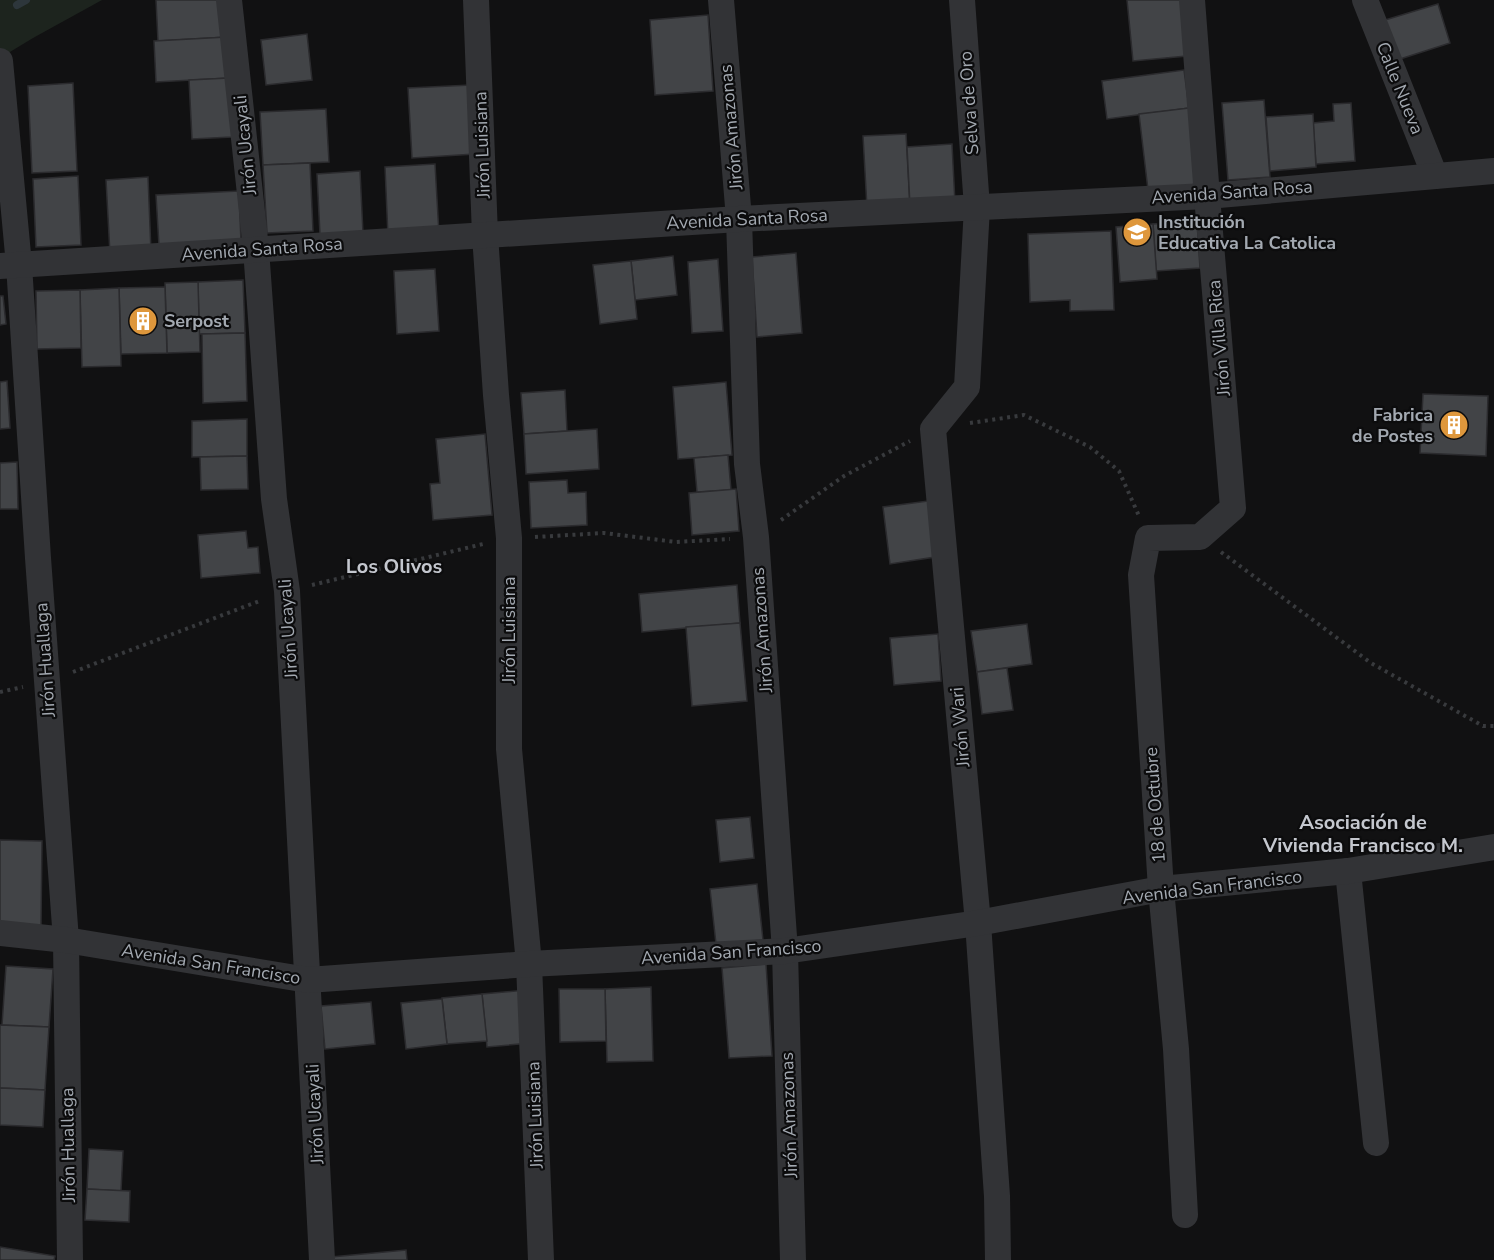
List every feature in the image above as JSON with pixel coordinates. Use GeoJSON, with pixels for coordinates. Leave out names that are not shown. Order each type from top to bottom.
{"type":"FeatureCollection","features":[{"type":"Feature","properties":{"kind":"street","name":"Jirón Ucayali"},"geometry":{"type":"LineString","coordinates":[[229,0],[256,249],[274,499],[287,591],[322,1260]]}},
{"type":"Feature","properties":{"kind":"street","name":"Jirón Luisiana"},"geometry":{"type":"LineString","coordinates":[[476,0],[485,235],[509,538],[509,749],[529,964],[541,1260]]}},
{"type":"Feature","properties":{"kind":"street","name":"Jirón Amazonas"},"geometry":{"type":"LineString","coordinates":[[720,0],[739,219],[747,464],[756,537],[784,951],[793,1260]]}},
{"type":"Feature","properties":{"kind":"street","name":"Selva de Oro"},"geometry":{"type":"LineString","coordinates":[[962,0],[977,207]]}},
{"type":"Feature","properties":{"kind":"street","name":"Jirón Villa Rica"},"geometry":{"type":"LineString","coordinates":[[1192,0],[1233,508],[1200,537]]}},
{"type":"Feature","properties":{"kind":"street","name":"Calle Nueva"},"geometry":{"type":"LineString","coordinates":[[1365,0],[1434,176]]}},
{"type":"Feature","properties":{"kind":"street","name":"Jirón Huallaga"},"geometry":{"type":"LineString","coordinates":[[0,61],[10,266],[66,940],[69,1260]]}},
{"type":"Feature","properties":{"kind":"street","name":"Avenida Santa Rosa"},"geometry":{"type":"LineString","coordinates":[[10,266],[739,219],[1207,196],[1494,171]]}},
{"type":"Feature","properties":{"kind":"street"},"geometry":{"type":"LineString","coordinates":[[933,429],[967,387],[977,207]]}},
{"type":"Feature","properties":{"kind":"street","name":"Jirón Wari"},"geometry":{"type":"LineString","coordinates":[[933,429],[978,923],[997,1196],[998,1260]]}},
{"type":"Feature","properties":{"kind":"street"},"geometry":{"type":"LineString","coordinates":[[1148,538],[1200,537]]}},
{"type":"Feature","properties":{"kind":"street","name":"18 de Octubre"},"geometry":{"type":"LineString","coordinates":[[1148,538],[1141,575],[1161,889],[1176,1049],[1185,1215]]}},
{"type":"Feature","properties":{"kind":"street","name":"Avenida San Francisco"},"geometry":{"type":"LineString","coordinates":[[0,933],[66,940],[308,980],[529,964],[784,951],[978,923],[1161,889],[1348,871],[1494,847]]}},
{"type":"Feature","properties":{"kind":"street"},"geometry":{"type":"LineString","coordinates":[[1348,871],[1376,1143]]}},
{"type":"Feature","properties":{"kind":"path"},"geometry":{"type":"LineString","coordinates":[[0,692],[46,682],[287,591],[509,538],[604,533],[676,543],[756,537],[844,476],[933,429],[1024,415],[1090,447],[1119,471],[1148,538]]}},
{"type":"Feature","properties":{"kind":"path"},"geometry":{"type":"LineString","coordinates":[[1200,537],[1371,663],[1483,726],[1494,726]]}},
{"type":"Feature","properties":{"kind":"shaded area"},"geometry":{"type":"Polygon","coordinates":[[[0,0],[102,0],[0,58],[0,0]]]}},
{"type":"Feature","properties":{"kind":"building"},"geometry":{"type":"Polygon","coordinates":[[[156,0],[225,0],[227,37],[158,41],[156,0]]]}},
{"type":"Feature","properties":{"kind":"building"},"geometry":{"type":"Polygon","coordinates":[[[1127,0],[1183,0],[1187,56],[1133,61],[1127,0]]]}},
{"type":"Feature","properties":{"kind":"building"},"geometry":{"type":"Polygon","coordinates":[[[1438,4],[1450,43],[1397,60],[1385,20],[1438,4]]]}},
{"type":"Feature","properties":{"kind":"building"},"geometry":{"type":"Polygon","coordinates":[[[708,15],[713,91],[655,95],[650,20],[708,15]]]}},
{"type":"Feature","properties":{"kind":"building"},"geometry":{"type":"Polygon","coordinates":[[[307,34],[312,80],[266,85],[261,40],[307,34]]]}},
{"type":"Feature","properties":{"kind":"building"},"geometry":{"type":"Polygon","coordinates":[[[227,37],[229,78],[156,82],[154,41],[227,37]]]}},
{"type":"Feature","properties":{"kind":"building"},"geometry":{"type":"Polygon","coordinates":[[[1184,70],[1189,108],[1107,119],[1102,81],[1184,70]]]}},
{"type":"Feature","properties":{"kind":"building"},"geometry":{"type":"Polygon","coordinates":[[[229,78],[232,137],[192,139],[189,80],[229,78]]]}},
{"type":"Feature","properties":{"kind":"building"},"geometry":{"type":"Polygon","coordinates":[[[73,83],[77,171],[32,173],[28,86],[73,83]]]}},
{"type":"Feature","properties":{"kind":"building"},"geometry":{"type":"Polygon","coordinates":[[[471,85],[475,154],[412,158],[408,88],[471,85]]]}},
{"type":"Feature","properties":{"kind":"building"},"geometry":{"type":"Polygon","coordinates":[[[1264,100],[1270,177],[1228,180],[1222,103],[1264,100]]]}},
{"type":"Feature","properties":{"kind":"building"},"geometry":{"type":"Polygon","coordinates":[[[1351,103],[1355,161],[1316,164],[1313,123],[1334,121],[1333,104],[1351,103]]]}},
{"type":"Feature","properties":{"kind":"building"},"geometry":{"type":"Polygon","coordinates":[[[1189,108],[1198,184],[1148,190],[1139,114],[1189,108]]]}},
{"type":"Feature","properties":{"kind":"building"},"geometry":{"type":"Polygon","coordinates":[[[326,109],[329,162],[263,165],[260,112],[326,109]]]}},
{"type":"Feature","properties":{"kind":"building"},"geometry":{"type":"Polygon","coordinates":[[[1313,114],[1316,167],[1270,171],[1266,117],[1313,114]]]}},
{"type":"Feature","properties":{"kind":"building"},"geometry":{"type":"Polygon","coordinates":[[[906,134],[910,206],[867,208],[863,136],[906,134]]]}},
{"type":"Feature","properties":{"kind":"building"},"geometry":{"type":"Polygon","coordinates":[[[952,144],[955,203],[910,206],[907,147],[952,144]]]}},
{"type":"Feature","properties":{"kind":"building"},"geometry":{"type":"Polygon","coordinates":[[[310,163],[313,231],[267,233],[263,165],[310,163]]]}},
{"type":"Feature","properties":{"kind":"building"},"geometry":{"type":"Polygon","coordinates":[[[435,164],[439,234],[388,237],[385,167],[435,164]]]}},
{"type":"Feature","properties":{"kind":"building"},"geometry":{"type":"Polygon","coordinates":[[[360,171],[363,233],[320,235],[317,174],[360,171]]]}},
{"type":"Feature","properties":{"kind":"building"},"geometry":{"type":"Polygon","coordinates":[[[78,176],[81,245],[36,247],[33,179],[78,176]]]}},
{"type":"Feature","properties":{"kind":"building"},"geometry":{"type":"Polygon","coordinates":[[[148,177],[151,252],[110,254],[106,180],[148,177]]]}},
{"type":"Feature","properties":{"kind":"building"},"geometry":{"type":"Polygon","coordinates":[[[239,191],[241,242],[159,246],[156,195],[239,191]]]}},
{"type":"Feature","properties":{"kind":"building"},"geometry":{"type":"Polygon","coordinates":[[[1197,221],[1200,268],[1156,271],[1153,224],[1197,221]]]}},
{"type":"Feature","properties":{"kind":"building"},"geometry":{"type":"Polygon","coordinates":[[[1153,224],[1157,279],[1120,282],[1116,227],[1153,224]]]}},
{"type":"Feature","properties":{"kind":"building"},"geometry":{"type":"Polygon","coordinates":[[[1111,231],[1114,310],[1070,311],[1070,300],[1030,302],[1028,234],[1111,231]]]}},
{"type":"Feature","properties":{"kind":"building"},"geometry":{"type":"Polygon","coordinates":[[[796,253],[802,333],[757,337],[752,257],[796,253]]]}},
{"type":"Feature","properties":{"kind":"building"},"geometry":{"type":"Polygon","coordinates":[[[673,256],[677,295],[635,300],[631,261],[673,256]]]}},
{"type":"Feature","properties":{"kind":"building"},"geometry":{"type":"Polygon","coordinates":[[[718,259],[723,331],[692,333],[688,262],[718,259]]]}},
{"type":"Feature","properties":{"kind":"building"},"geometry":{"type":"Polygon","coordinates":[[[631,261],[637,319],[600,324],[593,265],[631,261]]]}},
{"type":"Feature","properties":{"kind":"building"},"geometry":{"type":"Polygon","coordinates":[[[435,269],[439,331],[397,334],[394,271],[435,269]]]}},
{"type":"Feature","properties":{"kind":"building"},"geometry":{"type":"Polygon","coordinates":[[[243,280],[245,333],[199,334],[198,282],[243,280]]]}},
{"type":"Feature","properties":{"kind":"building"},"geometry":{"type":"Polygon","coordinates":[[[198,282],[200,352],[167,353],[165,283],[198,282]]]}},
{"type":"Feature","properties":{"kind":"building","name":"Serpost"},"geometry":{"type":"Polygon","coordinates":[[[165,287],[167,353],[121,354],[119,288],[165,287]]]}},
{"type":"Feature","properties":{"kind":"building"},"geometry":{"type":"Polygon","coordinates":[[[119,288],[121,366],[82,367],[80,290],[119,288]]]}},
{"type":"Feature","properties":{"kind":"building"},"geometry":{"type":"Polygon","coordinates":[[[80,290],[81,348],[37,349],[36,291],[80,290]]]}},
{"type":"Feature","properties":{"kind":"building"},"geometry":{"type":"Polygon","coordinates":[[[0,296],[3,296],[6,324],[0,325],[0,296]]]}},
{"type":"Feature","properties":{"kind":"building"},"geometry":{"type":"Polygon","coordinates":[[[245,333],[247,401],[203,403],[202,334],[245,333]]]}},
{"type":"Feature","properties":{"kind":"building"},"geometry":{"type":"Polygon","coordinates":[[[7,381],[10,428],[0,429],[0,382],[7,381]]]}},
{"type":"Feature","properties":{"kind":"building"},"geometry":{"type":"Polygon","coordinates":[[[726,382],[732,455],[678,459],[673,387],[726,382]]]}},
{"type":"Feature","properties":{"kind":"building"},"geometry":{"type":"Polygon","coordinates":[[[565,390],[567,431],[524,434],[521,393],[565,390]]]}},
{"type":"Feature","properties":{"kind":"building","name":"Fabrica de Postes"},"geometry":{"type":"Polygon","coordinates":[[[1423,394],[1488,396],[1486,456],[1420,453],[1423,394]]]}},
{"type":"Feature","properties":{"kind":"building"},"geometry":{"type":"Polygon","coordinates":[[[247,419],[247,456],[192,457],[192,421],[247,419]]]}},
{"type":"Feature","properties":{"kind":"building"},"geometry":{"type":"Polygon","coordinates":[[[597,429],[599,469],[526,474],[524,434],[597,429]]]}},
{"type":"Feature","properties":{"kind":"building"},"geometry":{"type":"Polygon","coordinates":[[[485,434],[492,515],[433,520],[430,484],[440,483],[436,439],[485,434]]]}},
{"type":"Feature","properties":{"kind":"building"},"geometry":{"type":"Polygon","coordinates":[[[728,455],[731,490],[697,492],[694,458],[728,455]]]}},
{"type":"Feature","properties":{"kind":"building"},"geometry":{"type":"Polygon","coordinates":[[[247,456],[248,489],[201,490],[200,457],[247,456]]]}},
{"type":"Feature","properties":{"kind":"building"},"geometry":{"type":"Polygon","coordinates":[[[17,462],[18,509],[0,509],[0,463],[17,462]]]}},
{"type":"Feature","properties":{"kind":"building"},"geometry":{"type":"Polygon","coordinates":[[[567,480],[568,493],[586,492],[587,525],[531,528],[529,482],[567,480]]]}},
{"type":"Feature","properties":{"kind":"building"},"geometry":{"type":"Polygon","coordinates":[[[736,489],[739,531],[692,535],[689,493],[736,489]]]}},
{"type":"Feature","properties":{"kind":"building"},"geometry":{"type":"Polygon","coordinates":[[[928,501],[935,557],[890,564],[883,507],[928,501]]]}},
{"type":"Feature","properties":{"kind":"building"},"geometry":{"type":"Polygon","coordinates":[[[246,531],[248,548],[258,547],[260,573],[201,578],[198,535],[246,531]]]}},
{"type":"Feature","properties":{"kind":"building"},"geometry":{"type":"Polygon","coordinates":[[[737,585],[740,623],[642,632],[639,594],[737,585]]]}},
{"type":"Feature","properties":{"kind":"building"},"geometry":{"type":"Polygon","coordinates":[[[740,623],[747,701],[692,706],[686,627],[740,623]]]}},
{"type":"Feature","properties":{"kind":"building"},"geometry":{"type":"Polygon","coordinates":[[[1027,624],[1032,664],[977,672],[971,631],[1027,624]]]}},
{"type":"Feature","properties":{"kind":"building"},"geometry":{"type":"Polygon","coordinates":[[[938,634],[941,681],[894,685],[890,638],[938,634]]]}},
{"type":"Feature","properties":{"kind":"building"},"geometry":{"type":"Polygon","coordinates":[[[1007,668],[1013,710],[982,714],[977,672],[1007,668]]]}},
{"type":"Feature","properties":{"kind":"building"},"geometry":{"type":"Polygon","coordinates":[[[750,817],[754,858],[720,862],[716,820],[750,817]]]}},
{"type":"Feature","properties":{"kind":"building"},"geometry":{"type":"Polygon","coordinates":[[[0,840],[42,841],[41,926],[0,925],[0,840]]]}},
{"type":"Feature","properties":{"kind":"building"},"geometry":{"type":"Polygon","coordinates":[[[757,884],[763,940],[716,944],[710,889],[757,884]]]}},
{"type":"Feature","properties":{"kind":"building"},"geometry":{"type":"Polygon","coordinates":[[[766,964],[772,1056],[729,1058],[722,968],[766,964]]]}},
{"type":"Feature","properties":{"kind":"building"},"geometry":{"type":"Polygon","coordinates":[[[6,966],[53,969],[49,1027],[2,1025],[6,966]]]}},
{"type":"Feature","properties":{"kind":"building"},"geometry":{"type":"Polygon","coordinates":[[[651,987],[653,1061],[607,1062],[605,989],[651,987]]]}},
{"type":"Feature","properties":{"kind":"building"},"geometry":{"type":"Polygon","coordinates":[[[559,989],[605,989],[606,1041],[560,1042],[559,989]]]}},
{"type":"Feature","properties":{"kind":"building"},"geometry":{"type":"Polygon","coordinates":[[[526,990],[531,1043],[487,1047],[482,994],[526,990]]]}},
{"type":"Feature","properties":{"kind":"building"},"geometry":{"type":"Polygon","coordinates":[[[482,994],[487,1041],[447,1044],[442,998],[482,994]]]}},
{"type":"Feature","properties":{"kind":"building"},"geometry":{"type":"Polygon","coordinates":[[[442,999],[447,1044],[406,1049],[401,1003],[442,999]]]}},
{"type":"Feature","properties":{"kind":"building"},"geometry":{"type":"Polygon","coordinates":[[[371,1002],[375,1044],[325,1049],[321,1006],[371,1002]]]}},
{"type":"Feature","properties":{"kind":"building"},"geometry":{"type":"Polygon","coordinates":[[[0,1025],[49,1027],[45,1090],[0,1088],[0,1025]]]}},
{"type":"Feature","properties":{"kind":"building"},"geometry":{"type":"Polygon","coordinates":[[[0,1088],[45,1090],[43,1127],[0,1125],[0,1088]]]}},
{"type":"Feature","properties":{"kind":"building"},"geometry":{"type":"Polygon","coordinates":[[[89,1149],[123,1151],[121,1191],[87,1189],[89,1149]]]}},
{"type":"Feature","properties":{"kind":"building"},"geometry":{"type":"Polygon","coordinates":[[[87,1189],[130,1191],[129,1222],[85,1220],[87,1189]]]}},
{"type":"Feature","properties":{"kind":"building"},"geometry":{"type":"Polygon","coordinates":[[[0,1247],[55,1256],[54,1260],[0,1260],[0,1247]]]}},
{"type":"Feature","properties":{"kind":"building"},"geometry":{"type":"Polygon","coordinates":[[[406,1250],[407,1260],[331,1260],[331,1257],[406,1250]]]}},
{"type":"Feature","properties":{"kind":"waterway"},"geometry":{"type":"LineString","coordinates":[[17,5],[26,0]]}},
{"type":"Feature","properties":{"kind":"place","name":"Institución Educativa La Catolica"},"geometry":{"type":"Point","coordinates":[1137,232]}},
{"type":"Feature","properties":{"kind":"place","name":"Serpost"},"geometry":{"type":"Point","coordinates":[143,321]}},
{"type":"Feature","properties":{"kind":"place","name":"Fabrica de Postes"},"geometry":{"type":"Point","coordinates":[1454,425]}},
{"type":"Feature","properties":{"kind":"district","name":"Los Olivos"},"geometry":{"type":"Point","coordinates":[394,566]}},
{"type":"Feature","properties":{"kind":"district","name":"Asociación de Vivienda Francisco M."},"geometry":{"type":"Point","coordinates":[1363,834]}}]}
